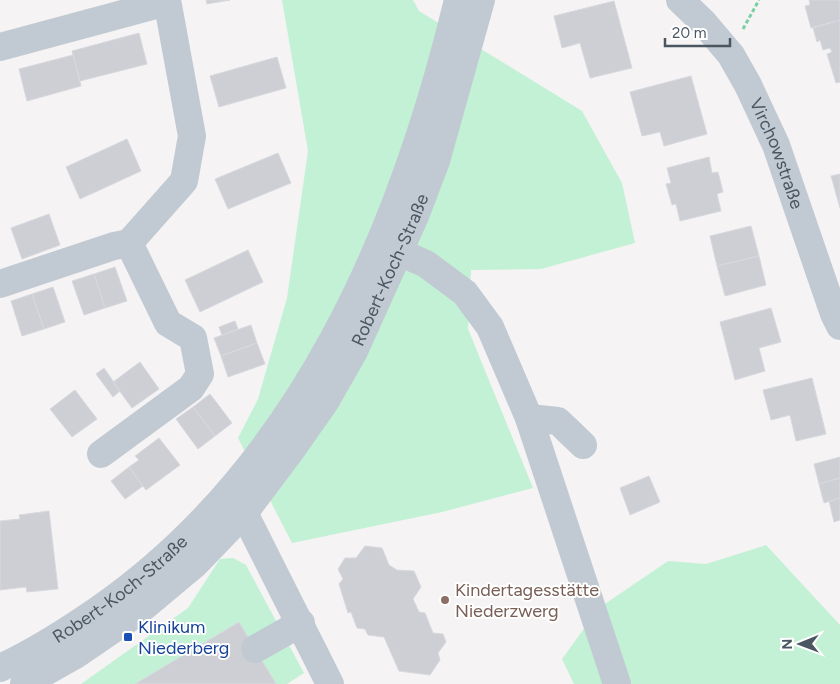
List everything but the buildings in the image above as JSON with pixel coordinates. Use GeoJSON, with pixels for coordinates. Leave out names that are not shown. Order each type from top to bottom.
{"type":"FeatureCollection","features":[{"type":"Feature","properties":{"kind":"street","name":"Robert-Koch-Straße"},"geometry":{"type":"LineString","coordinates":[[389,249],[413,156],[426,119],[458,0]]}},
{"type":"Feature","properties":{"kind":"street","name":"Robert-Koch-Straße"},"geometry":{"type":"LineString","coordinates":[[24,684],[77,654],[134,615],[195,564],[236,504],[273,438],[304,391],[357,294],[415,216],[436,161],[481,0]]}},
{"type":"Feature","properties":{"kind":"street","name":"Virchowstraße"},"geometry":{"type":"LineString","coordinates":[[680,0],[702,22],[730,56],[748,85],[776,146],[834,314],[840,326]]}},
{"type":"Feature","properties":{"kind":"street"},"geometry":{"type":"LineString","coordinates":[[0,47],[167,1],[192,136],[184,181],[130,243],[114,246],[0,284]]}},
{"type":"Feature","properties":{"kind":"street"},"geometry":{"type":"LineString","coordinates":[[101,454],[191,388],[200,374],[193,338],[168,323],[130,243]]}},
{"type":"Feature","properties":{"kind":"street"},"geometry":{"type":"LineString","coordinates":[[389,249],[426,264],[465,294],[490,327],[529,418],[617,684]]}},
{"type":"Feature","properties":{"kind":"street"},"geometry":{"type":"LineString","coordinates":[[529,418],[558,421],[583,445]]}},
{"type":"Feature","properties":{"kind":"street","name":"Robert-Koch-Straße"},"geometry":{"type":"LineString","coordinates":[[0,668],[60,636],[116,598],[186,539],[236,504]]}},
{"type":"Feature","properties":{"kind":"street"},"geometry":{"type":"LineString","coordinates":[[236,504],[301,623],[330,684]]}},
{"type":"Feature","properties":{"kind":"street"},"geometry":{"type":"LineString","coordinates":[[255,649],[301,623]]}},
{"type":"Feature","properties":{"kind":"path"},"geometry":{"type":"LineString","coordinates":[[744,29],[759,0]]}},
{"type":"Feature","properties":{"kind":"green space"},"geometry":{"type":"Polygon","coordinates":[[[282,0],[413,0],[419,11],[582,111],[622,183],[635,243],[541,269],[471,270],[468,329],[533,488],[442,512],[292,543],[238,438],[258,399],[287,298],[308,151],[282,0]]]}},
{"type":"Feature","properties":{"kind":"green space"},"geometry":{"type":"Polygon","coordinates":[[[766,545],[840,625],[840,684],[574,684],[562,659],[599,608],[668,561],[706,564],[766,545]]]}},
{"type":"Feature","properties":{"kind":"green space"},"geometry":{"type":"Polygon","coordinates":[[[233,558],[246,565],[304,673],[287,684],[275,684],[239,622],[135,684],[81,684],[188,608],[220,559],[233,558]]]}},
{"type":"Feature","properties":{"kind":"place","name":"Kindertagesstätte Niederzwerg"},"geometry":{"type":"Point","coordinates":[445,600]}},
{"type":"Feature","properties":{"kind":"place","name":"Klinikum Niederberg"},"geometry":{"type":"Point","coordinates":[128,637]}}]}
